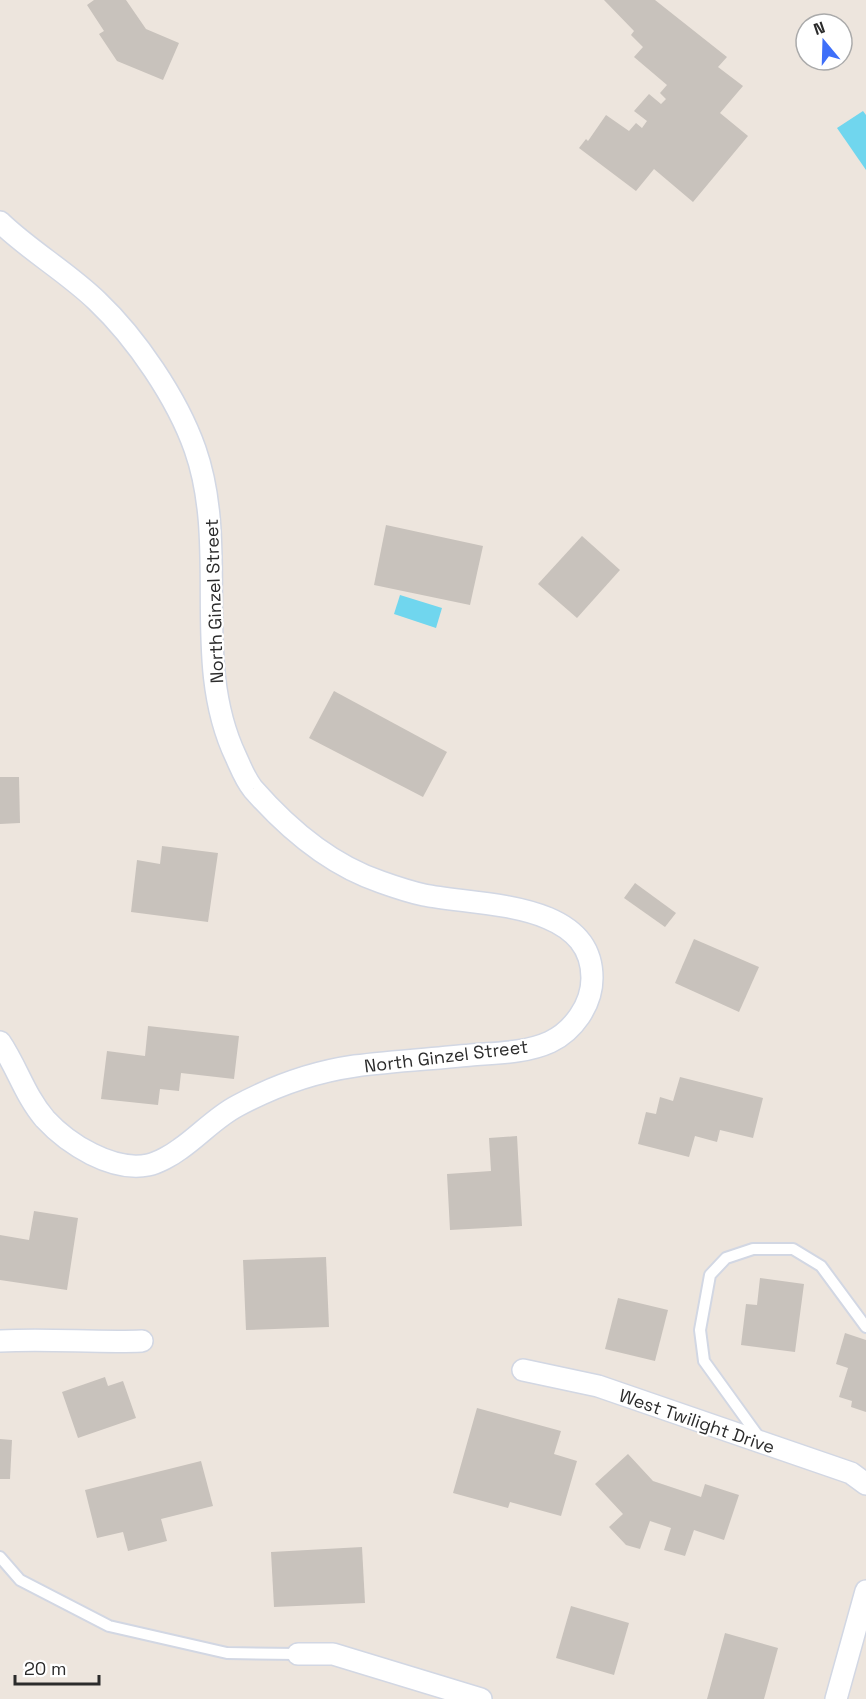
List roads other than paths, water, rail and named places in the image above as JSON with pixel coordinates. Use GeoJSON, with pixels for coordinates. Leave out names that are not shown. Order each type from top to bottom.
{"type":"FeatureCollection","features":[{"type":"Feature","properties":{"kind":"street","name":"North Ginzel Street"},"geometry":{"type":"LineString","coordinates":[[0,222],[97,301],[137,345],[172,403],[194,446],[211,515],[215,684],[228,741],[248,783],[283,823],[325,855],[377,881],[424,895],[522,909],[549,917],[570,931],[588,955],[592,979],[587,1003],[573,1026],[549,1042],[515,1051],[330,1070],[285,1083],[232,1108],[176,1152],[148,1165],[115,1163],[77,1146],[55,1128],[30,1098],[0,1042]]}},
{"type":"Feature","properties":{"kind":"street"},"geometry":{"type":"LineString","coordinates":[[0,1341],[44,1338],[96,1343],[142,1341]]}},
{"type":"Feature","properties":{"kind":"street","name":"West Twilight Drive"},"geometry":{"type":"LineString","coordinates":[[523,1370],[598,1386],[764,1445],[851,1473],[866,1484]]}},
{"type":"Feature","properties":{"kind":"street"},"geometry":{"type":"LineString","coordinates":[[836,1699],[866,1592]]}},
{"type":"Feature","properties":{"kind":"street"},"geometry":{"type":"LineString","coordinates":[[298,1654],[333,1654],[481,1699]]}},
{"type":"Feature","properties":{"kind":"lane"},"geometry":{"type":"LineString","coordinates":[[764,1445],[704,1361],[700,1330],[710,1275],[726,1258],[753,1249],[793,1249],[821,1266],[866,1326]]}},
{"type":"Feature","properties":{"kind":"lane"},"geometry":{"type":"LineString","coordinates":[[0,1557],[21,1581],[109,1626],[227,1653],[298,1654]]}},
{"type":"Feature","properties":{"kind":"water"},"geometry":{"type":"Polygon","coordinates":[[[863,111],[866,115],[866,170],[837,128],[863,111]]]}},
{"type":"Feature","properties":{"kind":"water"},"geometry":{"type":"Polygon","coordinates":[[[400,595],[442,608],[436,628],[394,614],[400,595]]]}}]}
